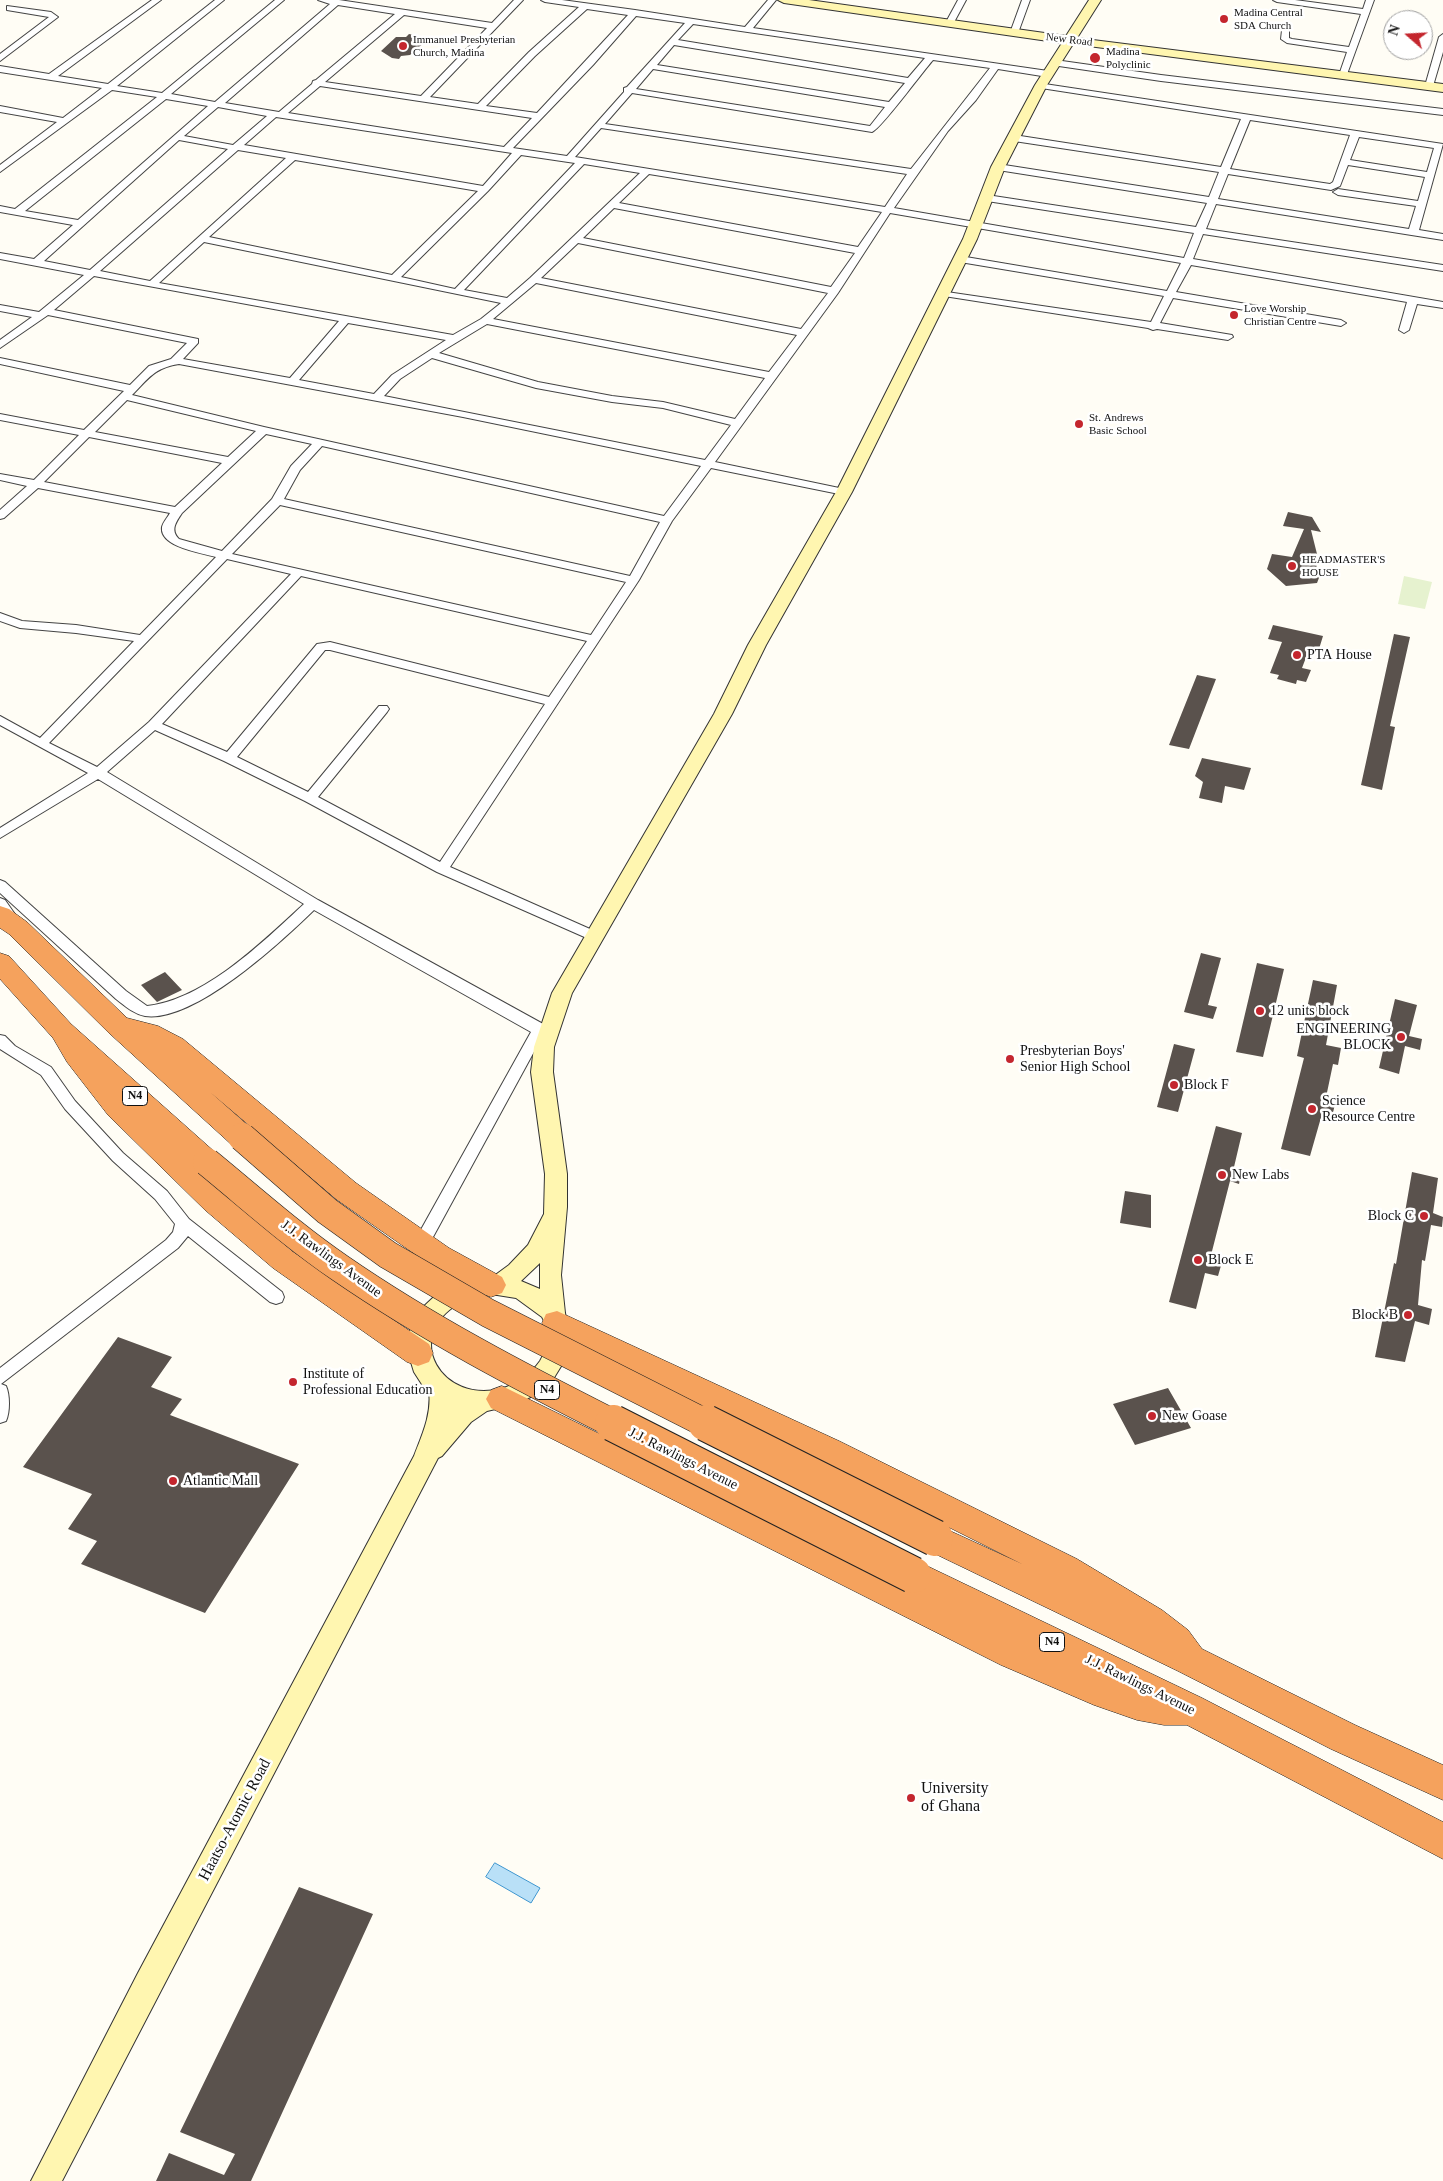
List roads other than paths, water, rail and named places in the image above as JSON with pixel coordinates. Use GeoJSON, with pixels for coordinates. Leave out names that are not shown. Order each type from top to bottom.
{"type":"FeatureCollection","features":[{"type":"Feature","properties":{"kind":"highway"},"geometry":{"type":"LineString","coordinates":[[9,922],[118,1026],[318,1204],[396,1260],[501,1319],[926,1534],[1190,1660],[1343,1737],[1443,1783]]}},
{"type":"Feature","properties":{"kind":"highway","name":"J.J. Rawlings Avenue"},"geometry":{"type":"LineString","coordinates":[[0,962],[62,1031],[207,1162],[289,1230],[340,1268],[458,1343],[913,1575],[1190,1709],[1443,1842]]}},
{"type":"Feature","properties":{"kind":"highway"},"geometry":{"type":"LineString","coordinates":[[118,1026],[149,1033],[173,1046],[346,1191],[463,1271],[494,1285]]}},
{"type":"Feature","properties":{"kind":"highway"},"geometry":{"type":"LineString","coordinates":[[62,1031],[77,1055],[118,1108],[215,1202],[283,1260],[418,1352]]}},
{"type":"Feature","properties":{"kind":"highway"},"geometry":{"type":"LineString","coordinates":[[555,1318],[1065,1569],[1150,1621],[1176,1641],[1190,1660]]}},
{"type":"Feature","properties":{"kind":"highway"},"geometry":{"type":"LineString","coordinates":[[492,1400],[1013,1654],[1106,1694],[1137,1704],[1164,1709],[1190,1709]]}},
{"type":"Feature","properties":{"kind":"street"},"geometry":{"type":"LineString","coordinates":[[0,15],[20,0]]}},
{"type":"Feature","properties":{"kind":"street"},"geometry":{"type":"LineString","coordinates":[[51,78],[157,0]]}},
{"type":"Feature","properties":{"kind":"street"},"geometry":{"type":"LineString","coordinates":[[0,169],[110,87],[220,0]]}},
{"type":"Feature","properties":{"kind":"street"},"geometry":{"type":"LineString","coordinates":[[17,212],[164,96],[280,0]]}},
{"type":"Feature","properties":{"kind":"street"},"geometry":{"type":"LineString","coordinates":[[322,0],[492,26]]}},
{"type":"Feature","properties":{"kind":"street"},"geometry":{"type":"LineString","coordinates":[[423,99],[519,0]]}},
{"type":"Feature","properties":{"kind":"street"},"geometry":{"type":"LineString","coordinates":[[544,0],[1048,74],[1247,116],[1441,147],[1413,233]]}},
{"type":"Feature","properties":{"kind":"street"},"geometry":{"type":"LineString","coordinates":[[748,29],[772,0]]}},
{"type":"Feature","properties":{"kind":"street","name":"New Road"},"geometry":{"type":"LineString","coordinates":[[784,0],[822,3],[1014,33],[1443,88]]}},
{"type":"Feature","properties":{"kind":"street"},"geometry":{"type":"LineString","coordinates":[[949,24],[962,0]]}},
{"type":"Feature","properties":{"kind":"street"},"geometry":{"type":"LineString","coordinates":[[1014,33],[1026,0]]}},
{"type":"Feature","properties":{"kind":"street"},"geometry":{"type":"LineString","coordinates":[[421,1244],[544,1032],[562,993],[594,936],[723,714],[757,645],[844,492],[976,226],[998,167],[1048,74],[1095,0]]}},
{"type":"Feature","properties":{"kind":"street"},"geometry":{"type":"LineString","coordinates":[[1277,0],[1365,12]]}},
{"type":"Feature","properties":{"kind":"street"},"geometry":{"type":"LineString","coordinates":[[1343,75],[1370,0]]}},
{"type":"Feature","properties":{"kind":"street"},"geometry":{"type":"LineString","coordinates":[[36,263],[78,223],[216,104],[228,97],[337,2]]}},
{"type":"Feature","properties":{"kind":"street"},"geometry":{"type":"LineString","coordinates":[[480,106],[532,54],[585,6]]}},
{"type":"Feature","properties":{"kind":"street"},"geometry":{"type":"LineString","coordinates":[[0,58],[54,15],[10,8]]}},
{"type":"Feature","properties":{"kind":"street"},"geometry":{"type":"LineString","coordinates":[[0,345],[92,273],[237,148],[402,12]]}},
{"type":"Feature","properties":{"kind":"street"},"geometry":{"type":"LineString","coordinates":[[507,149],[590,63],[635,12]]}},
{"type":"Feature","properties":{"kind":"street"},"geometry":{"type":"LineString","coordinates":[[568,160],[627,90],[691,21]]}},
{"type":"Feature","properties":{"kind":"street"},"geometry":{"type":"LineString","coordinates":[[1286,30],[1285,39],[1290,41],[1353,50]]}},
{"type":"Feature","properties":{"kind":"street"},"geometry":{"type":"LineString","coordinates":[[1429,86],[1443,37]]}},
{"type":"Feature","properties":{"kind":"street"},"geometry":{"type":"LineString","coordinates":[[672,42],[910,81]]}},
{"type":"Feature","properties":{"kind":"street"},"geometry":{"type":"LineString","coordinates":[[627,90],[872,129],[879,123],[891,105],[931,56]]}},
{"type":"Feature","properties":{"kind":"street"},"geometry":{"type":"LineString","coordinates":[[650,66],[891,105]]}},
{"type":"Feature","properties":{"kind":"street"},"geometry":{"type":"LineString","coordinates":[[442,870],[633,580],[667,520],[834,291],[913,172],[945,129],[973,98],[996,66]]}},
{"type":"Feature","properties":{"kind":"street"},"geometry":{"type":"LineString","coordinates":[[0,69],[580,162],[647,170],[1443,305]]}},
{"type":"Feature","properties":{"kind":"street"},"geometry":{"type":"LineString","coordinates":[[1048,74],[1161,78],[1443,112]]}},
{"type":"Feature","properties":{"kind":"street"},"geometry":{"type":"LineString","coordinates":[[316,83],[538,116]]}},
{"type":"Feature","properties":{"kind":"street"},"geometry":{"type":"LineString","coordinates":[[0,109],[65,121]]}},
{"type":"Feature","properties":{"kind":"street"},"geometry":{"type":"LineString","coordinates":[[1153,327],[1187,262],[1247,116]]}},
{"type":"Feature","properties":{"kind":"street"},"geometry":{"type":"LineString","coordinates":[[597,125],[913,172]]}},
{"type":"Feature","properties":{"kind":"street"},"geometry":{"type":"LineString","coordinates":[[1014,138],[1331,187],[1338,184],[1355,134]]}},
{"type":"Feature","properties":{"kind":"street"},"geometry":{"type":"LineString","coordinates":[[177,138],[485,189]]}},
{"type":"Feature","properties":{"kind":"street"},"geometry":{"type":"LineString","coordinates":[[395,278],[485,189],[518,151]]}},
{"type":"Feature","properties":{"kind":"street"},"geometry":{"type":"LineString","coordinates":[[153,283],[294,156]]}},
{"type":"Feature","properties":{"kind":"street"},"geometry":{"type":"LineString","coordinates":[[457,292],[580,162]]}},
{"type":"Feature","properties":{"kind":"street"},"geometry":{"type":"LineString","coordinates":[[1344,162],[1430,176]]}},
{"type":"Feature","properties":{"kind":"street"},"geometry":{"type":"LineString","coordinates":[[998,167],[1443,237]]}},
{"type":"Feature","properties":{"kind":"street"},"geometry":{"type":"LineString","coordinates":[[376,398],[396,377],[484,321],[534,280],[647,170]]}},
{"type":"Feature","properties":{"kind":"street"},"geometry":{"type":"LineString","coordinates":[[1338,192],[1422,204]]}},
{"type":"Feature","properties":{"kind":"street"},"geometry":{"type":"LineString","coordinates":[[987,198],[1443,268]]}},
{"type":"Feature","properties":{"kind":"street"},"geometry":{"type":"LineString","coordinates":[[613,205],[862,251]]}},
{"type":"Feature","properties":{"kind":"street"},"geometry":{"type":"LineString","coordinates":[[0,209],[78,223]]}},
{"type":"Feature","properties":{"kind":"street"},"geometry":{"type":"LineString","coordinates":[[203,239],[457,292],[509,301]]}},
{"type":"Feature","properties":{"kind":"street"},"geometry":{"type":"LineString","coordinates":[[576,240],[834,291]]}},
{"type":"Feature","properties":{"kind":"street"},"geometry":{"type":"LineString","coordinates":[[0,256],[345,320],[455,338]]}},
{"type":"Feature","properties":{"kind":"street"},"geometry":{"type":"LineString","coordinates":[[960,259],[1341,323]]}},
{"type":"Feature","properties":{"kind":"street"},"geometry":{"type":"LineString","coordinates":[[534,280],[803,333]]}},
{"type":"Feature","properties":{"kind":"street"},"geometry":{"type":"LineString","coordinates":[[944,293],[1153,327],[1228,337]]}},
{"type":"Feature","properties":{"kind":"street"},"geometry":{"type":"LineString","coordinates":[[1404,330],[1413,300]]}},
{"type":"Feature","properties":{"kind":"street"},"geometry":{"type":"LineString","coordinates":[[0,308],[194,341],[175,361]]}},
{"type":"Feature","properties":{"kind":"street"},"geometry":{"type":"LineString","coordinates":[[293,381],[345,320]]}},
{"type":"Feature","properties":{"kind":"street"},"geometry":{"type":"LineString","coordinates":[[484,321],[772,376]]}},
{"type":"Feature","properties":{"kind":"street"},"geometry":{"type":"LineString","coordinates":[[431,354],[536,384],[612,399],[663,405],[738,423]]}},
{"type":"Feature","properties":{"kind":"street"},"geometry":{"type":"LineString","coordinates":[[0,516],[36,484],[153,368],[175,361],[293,381],[844,492]]}},
{"type":"Feature","properties":{"kind":"street"},"geometry":{"type":"LineString","coordinates":[[0,362],[128,392],[264,430],[667,520]]}},
{"type":"Feature","properties":{"kind":"street"},"geometry":{"type":"LineString","coordinates":[[0,417],[88,432],[231,461]]}},
{"type":"Feature","properties":{"kind":"street"},"geometry":{"type":"LineString","coordinates":[[264,430],[177,512],[168,526],[169,535],[175,541],[224,555],[594,639]]}},
{"type":"Feature","properties":{"kind":"street"},"geometry":{"type":"LineString","coordinates":[[41,744],[277,501],[295,468],[320,442]]}},
{"type":"Feature","properties":{"kind":"street"},"geometry":{"type":"LineString","coordinates":[[0,476],[177,512]]}},
{"type":"Feature","properties":{"kind":"street"},"geometry":{"type":"LineString","coordinates":[[277,501],[633,580]]}},
{"type":"Feature","properties":{"kind":"street"},"geometry":{"type":"LineString","coordinates":[[0,834],[98,773],[154,725],[299,572]]}},
{"type":"Feature","properties":{"kind":"street"},"geometry":{"type":"LineString","coordinates":[[0,617],[20,624],[76,629],[142,639]]}},
{"type":"Feature","properties":{"kind":"street"},"geometry":{"type":"LineString","coordinates":[[229,758],[322,647],[330,646],[552,702]]}},
{"type":"Feature","properties":{"kind":"street"},"geometry":{"type":"LineString","coordinates":[[310,798],[383,709]]}},
{"type":"Feature","properties":{"kind":"street"},"geometry":{"type":"LineString","coordinates":[[0,720],[41,744],[98,773],[313,903],[544,1032]]}},
{"type":"Feature","properties":{"kind":"street"},"geometry":{"type":"LineString","coordinates":[[154,725],[229,758],[310,798],[442,870],[594,936]]}},
{"type":"Feature","properties":{"kind":"street"},"geometry":{"type":"LineString","coordinates":[[0,885],[121,995],[136,1006],[147,1011],[181,1003],[226,976],[280,934],[313,903]]}},
{"type":"Feature","properties":{"kind":"street"},"geometry":{"type":"LineString","coordinates":[[0,903],[9,922]]}},
{"type":"Feature","properties":{"kind":"street"},"geometry":{"type":"LineString","coordinates":[[544,1032],[542,1072],[553,1147],[556,1207],[550,1275],[555,1318],[558,1344],[552,1362],[540,1378],[522,1391],[492,1400],[466,1399],[440,1388],[429,1378],[422,1367],[418,1352],[420,1335],[429,1316],[444,1301],[465,1290],[494,1285],[517,1289],[530,1295],[555,1318]]}},
{"type":"Feature","properties":{"kind":"street"},"geometry":{"type":"LineString","coordinates":[[0,1040],[10,1050],[46,1071],[70,1105],[118,1157],[161,1196],[182,1224],[276,1297]]}},
{"type":"Feature","properties":{"kind":"street"},"geometry":{"type":"LineString","coordinates":[[494,1285],[530,1261],[542,1243],[556,1207]]}},
{"type":"Feature","properties":{"kind":"street"},"geometry":{"type":"LineString","coordinates":[[0,1378],[172,1244],[180,1235],[182,1224]]}},
{"type":"Feature","properties":{"kind":"street","name":"Haatso-Atomic Road"},"geometry":{"type":"LineString","coordinates":[[46,2181],[148,1983],[425,1459],[442,1408],[440,1388]]}},
{"type":"Feature","properties":{"kind":"street"},"geometry":{"type":"LineString","coordinates":[[0,1391],[0,1416]]}},
{"type":"Feature","properties":{"kind":"street","name":"Haatso-Atomic Road"},"geometry":{"type":"LineString","coordinates":[[425,1459],[462,1415],[492,1400]]}},
{"type":"Feature","properties":{"kind":"water"},"geometry":{"type":"Polygon","coordinates":[[[495,1863],[540,1888],[531,1903],[486,1877],[495,1863]]]}},
{"type":"Feature","properties":{"kind":"place","name":"Madina Central SDA Church"},"geometry":{"type":"Point","coordinates":[1224,19]}},
{"type":"Feature","properties":{"kind":"place","name":"Immanuel Presbyterian Church, Madina"},"geometry":{"type":"Point","coordinates":[403,46]}},
{"type":"Feature","properties":{"kind":"place","name":"Madina Polyclinic"},"geometry":{"type":"Point","coordinates":[1095,58]}},
{"type":"Feature","properties":{"kind":"place","name":"Love Worship Christian Centre"},"geometry":{"type":"Point","coordinates":[1234,315]}},
{"type":"Feature","properties":{"kind":"place","name":"St. Andrews Basic School"},"geometry":{"type":"Point","coordinates":[1079,424]}},
{"type":"Feature","properties":{"kind":"place","name":"HEADMASTER'S HOUSE"},"geometry":{"type":"Point","coordinates":[1292,566]}},
{"type":"Feature","properties":{"kind":"place","name":"PTA House"},"geometry":{"type":"Point","coordinates":[1297,655]}},
{"type":"Feature","properties":{"kind":"place","name":"12 units block"},"geometry":{"type":"Point","coordinates":[1260,1011]}},
{"type":"Feature","properties":{"kind":"place","name":"ENGINEERING BLOCK"},"geometry":{"type":"Point","coordinates":[1401,1037]}},
{"type":"Feature","properties":{"kind":"place","name":"Presbyterian Boys' Senior High School"},"geometry":{"type":"Point","coordinates":[1010,1059]}},
{"type":"Feature","properties":{"kind":"place","name":"Block F"},"geometry":{"type":"Point","coordinates":[1174,1085]}},
{"type":"Feature","properties":{"kind":"place","name":"Science Resource Centre"},"geometry":{"type":"Point","coordinates":[1312,1109]}},
{"type":"Feature","properties":{"kind":"place","name":"New Labs"},"geometry":{"type":"Point","coordinates":[1222,1175]}},
{"type":"Feature","properties":{"kind":"place","name":"Block C"},"geometry":{"type":"Point","coordinates":[1424,1216]}},
{"type":"Feature","properties":{"kind":"place","name":"Block E"},"geometry":{"type":"Point","coordinates":[1198,1260]}},
{"type":"Feature","properties":{"kind":"place","name":"Block B"},"geometry":{"type":"Point","coordinates":[1408,1315]}},
{"type":"Feature","properties":{"kind":"place","name":"Institute of Professional Education"},"geometry":{"type":"Point","coordinates":[293,1382]}},
{"type":"Feature","properties":{"kind":"place","name":"New Goase"},"geometry":{"type":"Point","coordinates":[1152,1416]}},
{"type":"Feature","properties":{"kind":"place","name":"Atlantic Mall"},"geometry":{"type":"Point","coordinates":[173,1481]}},
{"type":"Feature","properties":{"kind":"place","name":"University of Ghana"},"geometry":{"type":"Point","coordinates":[911,1798]}}]}
